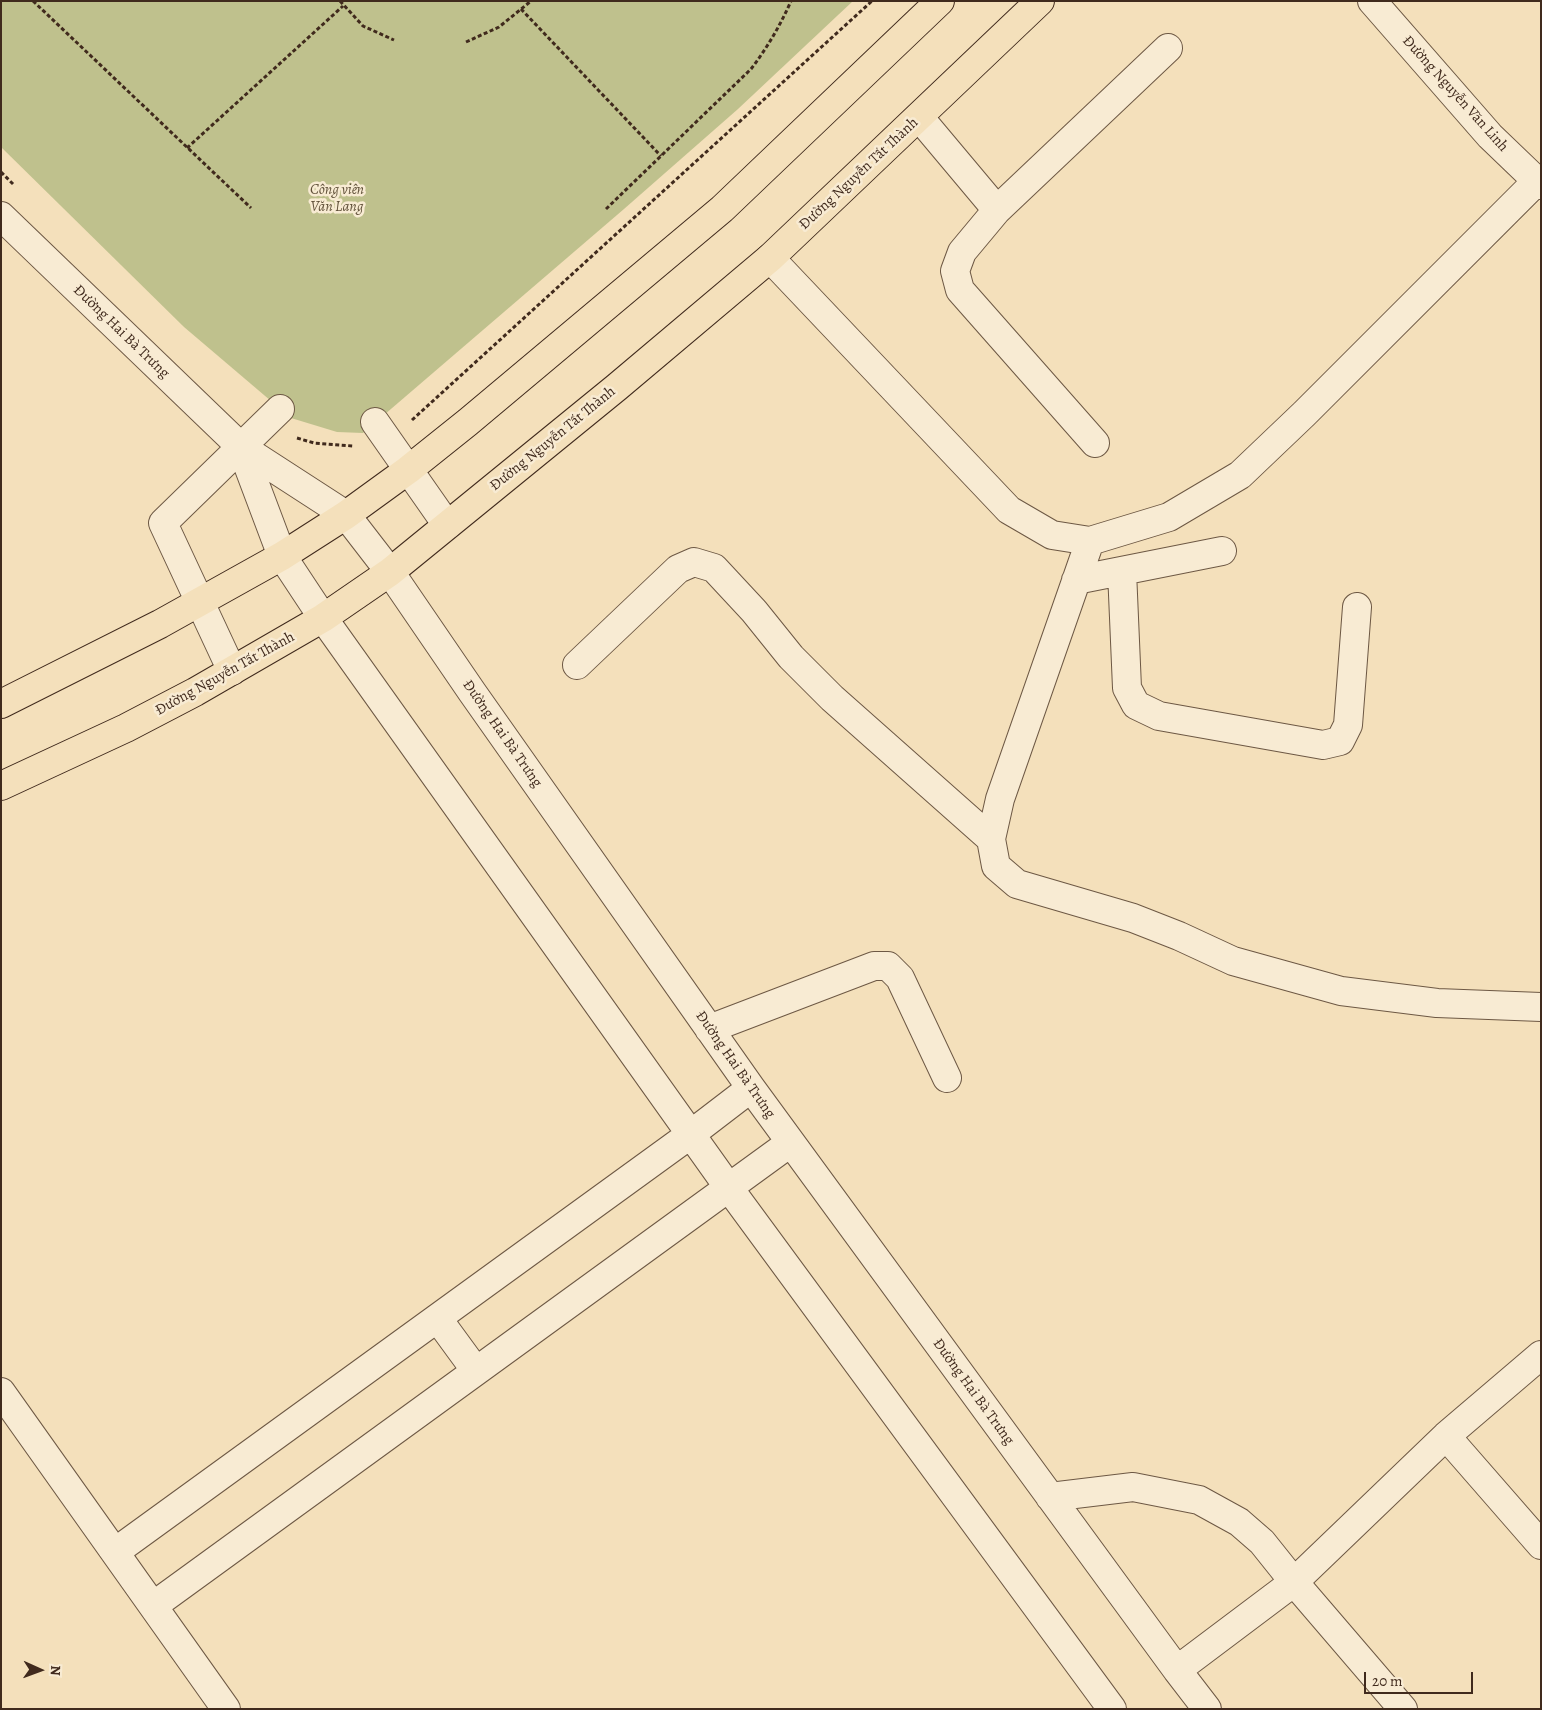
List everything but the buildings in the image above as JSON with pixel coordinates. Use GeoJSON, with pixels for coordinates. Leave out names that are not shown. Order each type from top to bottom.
{"type":"FeatureCollection","features":[{"type":"Feature","properties":{"kind":"main road"},"geometry":{"type":"LineString","coordinates":[[1,704],[151,629],[282,556],[346,515],[408,470],[722,209],[940,1]]}},
{"type":"Feature","properties":{"kind":"main road","name":"Đường Nguyễn Tất Thành"},"geometry":{"type":"LineString","coordinates":[[1,786],[126,728],[232,671],[323,618],[390,572],[770,258],[1040,1]]}},
{"type":"Feature","properties":{"kind":"street","name":"Đường Nguyễn Văn Linh"},"geometry":{"type":"LineString","coordinates":[[1372,1],[1490,136],[1539,183]]}},
{"type":"Feature","properties":{"kind":"street"},"geometry":{"type":"LineString","coordinates":[[1096,442],[960,290],[955,271],[962,252],[997,210],[1168,48]]}},
{"type":"Feature","properties":{"kind":"street"},"geometry":{"type":"LineString","coordinates":[[919,117],[997,210]]}},
{"type":"Feature","properties":{"kind":"street"},"geometry":{"type":"LineString","coordinates":[[770,258],[1009,510],[1052,535],[1090,541],[1169,517],[1240,475],[1539,183]]}},
{"type":"Feature","properties":{"kind":"street","name":"Đường Hai Bà Trưng"},"geometry":{"type":"LineString","coordinates":[[1,216],[241,447],[346,515],[390,572],[750,1088],[1177,1670],[1208,1709]]}},
{"type":"Feature","properties":{"kind":"street"},"geometry":{"type":"LineString","coordinates":[[232,671],[163,524],[271,418]]}},
{"type":"Feature","properties":{"kind":"street"},"geometry":{"type":"LineString","coordinates":[[381,430],[447,526]]}},
{"type":"Feature","properties":{"kind":"street","name":"Đường Hai Bà Trưng"},"geometry":{"type":"LineString","coordinates":[[241,447],[282,556],[323,618],[729,1188],[1112,1709]]}},
{"type":"Feature","properties":{"kind":"street"},"geometry":{"type":"LineString","coordinates":[[1090,541],[1000,800],[991,839],[996,866],[1017,884],[1133,918],[1179,936],[1233,961],[1341,991],[1437,1003],[1541,1007]]}},
{"type":"Feature","properties":{"kind":"street"},"geometry":{"type":"LineString","coordinates":[[1076,580],[1222,551]]}},
{"type":"Feature","properties":{"kind":"street"},"geometry":{"type":"LineString","coordinates":[[577,665],[678,568],[694,562],[714,568],[754,611],[791,657],[832,698],[991,839]]}},
{"type":"Feature","properties":{"kind":"street"},"geometry":{"type":"LineString","coordinates":[[1122,570],[1127,688],[1136,705],[1160,716],[1323,745],[1340,741],[1348,725],[1357,608]]}},
{"type":"Feature","properties":{"kind":"street"},"geometry":{"type":"LineString","coordinates":[[709,1029],[874,966],[888,966],[900,978],[947,1078]]}},
{"type":"Feature","properties":{"kind":"street"},"geometry":{"type":"LineString","coordinates":[[116,1552],[691,1134],[750,1088]]}},
{"type":"Feature","properties":{"kind":"street"},"geometry":{"type":"LineString","coordinates":[[153,1606],[790,1143]]}},
{"type":"Feature","properties":{"kind":"street"},"geometry":{"type":"LineString","coordinates":[[438,1318],[476,1371]]}},
{"type":"Feature","properties":{"kind":"street"},"geometry":{"type":"LineString","coordinates":[[1177,1670],[1294,1582],[1446,1436],[1541,1355]]}},
{"type":"Feature","properties":{"kind":"street"},"geometry":{"type":"LineString","coordinates":[[1,1392],[226,1709]]}},
{"type":"Feature","properties":{"kind":"street"},"geometry":{"type":"LineString","coordinates":[[1446,1436],[1541,1545]]}},
{"type":"Feature","properties":{"kind":"street"},"geometry":{"type":"LineString","coordinates":[[1050,1497],[1133,1487],[1199,1500],[1238,1522],[1262,1542],[1403,1709]]}},
{"type":"Feature","properties":{"kind":"path"},"geometry":{"type":"LineString","coordinates":[[340,1],[363,26],[394,40]]}},
{"type":"Feature","properties":{"kind":"path"},"geometry":{"type":"LineString","coordinates":[[466,42],[499,27],[531,1]]}},
{"type":"Feature","properties":{"kind":"path"},"geometry":{"type":"LineString","coordinates":[[606,209],[751,69],[767,48],[781,24],[791,1]]}},
{"type":"Feature","properties":{"kind":"path"},"geometry":{"type":"LineString","coordinates":[[271,418],[314,444],[354,447],[381,430],[417,417],[872,1]]}},
{"type":"Feature","properties":{"kind":"path"},"geometry":{"type":"LineString","coordinates":[[36,2],[251,208]]}},
{"type":"Feature","properties":{"kind":"path"},"geometry":{"type":"LineString","coordinates":[[187,148],[343,6]]}},
{"type":"Feature","properties":{"kind":"path"},"geometry":{"type":"LineString","coordinates":[[521,9],[661,156]]}},
{"type":"Feature","properties":{"kind":"path"},"geometry":{"type":"LineString","coordinates":[[1,172],[15,186]]}},
{"type":"Feature","properties":{"kind":"green space","name":"Công viên Văn Lang"},"geometry":{"type":"Polygon","coordinates":[[[1,1],[853,1],[738,109],[363,433],[337,432],[291,418],[184,327],[1,147],[1,1]]]}}]}
